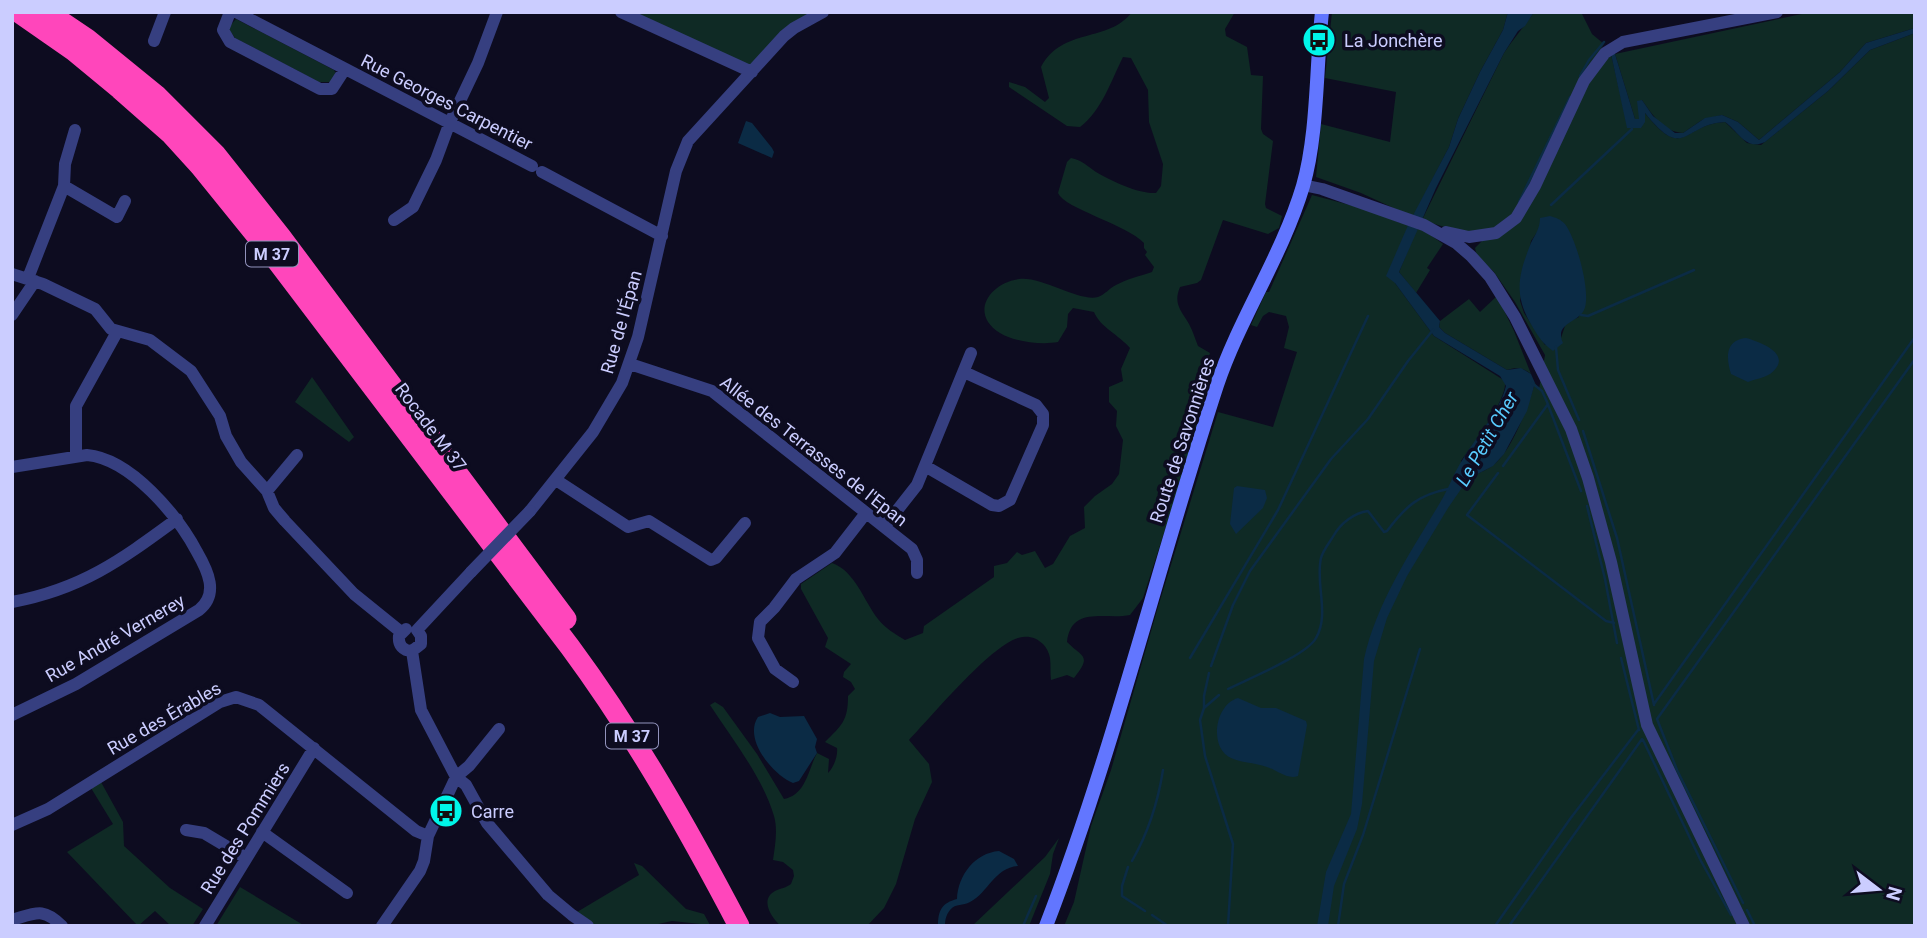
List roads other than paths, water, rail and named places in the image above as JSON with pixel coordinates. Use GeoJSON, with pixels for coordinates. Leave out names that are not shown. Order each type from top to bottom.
{"type":"FeatureCollection","features":[{"type":"Feature","properties":{"kind":"highway","name":"Rocade M 37"},"geometry":{"type":"LineString","coordinates":[[18,12],[83,58],[170,133],[232,203],[594,680],[665,789],[739,926]]}},
{"type":"Feature","properties":{"kind":"highway","name":"Rocade M 37"},"geometry":{"type":"LineString","coordinates":[[47,12],[87,39],[158,96],[216,155],[256,204],[629,706],[688,802],[754,926]]}},
{"type":"Feature","properties":{"kind":"highway"},"geometry":{"type":"LineString","coordinates":[[726,901],[733,926]]}},
{"type":"Feature","properties":{"kind":"main road","name":"Route de Savonnières"},"geometry":{"type":"LineString","coordinates":[[1046,926],[1074,852],[1218,384],[1293,215],[1303,185],[1311,135],[1322,12]]}},
{"type":"Feature","properties":{"kind":"main road","name":"Route de Savonnières"},"geometry":{"type":"LineString","coordinates":[[1035,926],[1089,800]]}},
{"type":"Feature","properties":{"kind":"street"},"geometry":{"type":"LineString","coordinates":[[154,41],[165,12]]}},
{"type":"Feature","properties":{"kind":"street","name":"Rue Georges Carpentier"},"geometry":{"type":"LineString","coordinates":[[230,12],[223,30],[230,42],[320,89],[332,89],[345,69]]}},
{"type":"Feature","properties":{"kind":"street","name":"Rue Georges Carpentier"},"geometry":{"type":"LineString","coordinates":[[236,12],[450,122],[662,236]]}},
{"type":"Feature","properties":{"kind":"street"},"geometry":{"type":"LineString","coordinates":[[394,220],[413,207],[478,63],[497,12]]}},
{"type":"Feature","properties":{"kind":"street"},"geometry":{"type":"LineString","coordinates":[[621,12],[752,72]]}},
{"type":"Feature","properties":{"kind":"street","name":"Rue de l'Épan"},"geometry":{"type":"LineString","coordinates":[[417,630],[556,480],[605,413],[622,383],[638,337],[676,171],[688,141],[794,27],[823,12]]}},
{"type":"Feature","properties":{"kind":"street"},"geometry":{"type":"LineString","coordinates":[[1465,243],[1505,228],[1523,209],[1584,81],[1610,48],[1623,43],[1777,12]]}},
{"type":"Feature","properties":{"kind":"street"},"geometry":{"type":"LineString","coordinates":[[12,315],[31,280],[64,186],[65,164],[75,130]]}},
{"type":"Feature","properties":{"kind":"street"},"geometry":{"type":"LineString","coordinates":[[1303,185],[1408,219],[1465,243],[1515,317],[1571,429],[1602,523],[1647,725],[1744,926]]}},
{"type":"Feature","properties":{"kind":"street"},"geometry":{"type":"LineString","coordinates":[[64,186],[117,216],[125,201]]}},
{"type":"Feature","properties":{"kind":"street"},"geometry":{"type":"LineString","coordinates":[[12,274],[95,309],[103,316],[107,325],[117,332],[140,335],[150,340],[191,371],[220,416],[226,436],[241,462],[267,491],[274,508],[354,594],[401,632]]}},
{"type":"Feature","properties":{"kind":"street"},"geometry":{"type":"LineString","coordinates":[[76,456],[76,405],[117,332]]}},
{"type":"Feature","properties":{"kind":"street"},"geometry":{"type":"LineString","coordinates":[[884,527],[918,485],[971,353]]}},
{"type":"Feature","properties":{"kind":"street","name":"Allée des Terrasses de l'Epan"},"geometry":{"type":"LineString","coordinates":[[630,364],[712,391],[915,554],[917,573]]}},
{"type":"Feature","properties":{"kind":"street"},"geometry":{"type":"LineString","coordinates":[[925,466],[992,505],[1004,504],[1010,500],[1043,425],[1043,414],[1036,405],[964,372]]}},
{"type":"Feature","properties":{"kind":"street"},"geometry":{"type":"LineString","coordinates":[[267,491],[297,455]]}},
{"type":"Feature","properties":{"kind":"street","name":"Rue André Vernerey"},"geometry":{"type":"LineString","coordinates":[[12,467],[76,456],[97,456],[114,464],[154,494],[177,519],[208,573],[211,591],[208,602],[199,610],[116,661],[12,715]]}},
{"type":"Feature","properties":{"kind":"street"},"geometry":{"type":"LineString","coordinates":[[556,480],[628,527],[649,521],[711,560],[716,558],[745,523]]}},
{"type":"Feature","properties":{"kind":"street"},"geometry":{"type":"LineString","coordinates":[[793,682],[775,669],[758,638],[760,622],[796,579],[835,553],[866,513]]}},
{"type":"Feature","properties":{"kind":"street"},"geometry":{"type":"LineString","coordinates":[[12,602],[59,591],[100,573],[177,519]]}},
{"type":"Feature","properties":{"kind":"street"},"geometry":{"type":"LineString","coordinates":[[401,632],[407,628],[417,630],[421,636],[421,643],[412,651]]}},
{"type":"Feature","properties":{"kind":"street"},"geometry":{"type":"LineString","coordinates":[[401,632],[400,644],[412,651]]}},
{"type":"Feature","properties":{"kind":"street"},"geometry":{"type":"LineString","coordinates":[[412,651],[421,710],[456,777],[466,785],[487,823],[524,868],[548,895],[588,926]]}},
{"type":"Feature","properties":{"kind":"street","name":"Rue des Érables"},"geometry":{"type":"LineString","coordinates":[[12,825],[48,809],[229,699],[243,698],[259,705],[416,831],[428,836]]}},
{"type":"Feature","properties":{"kind":"street"},"geometry":{"type":"LineString","coordinates":[[382,926],[420,871],[428,836],[456,777],[469,766],[499,730]]}},
{"type":"Feature","properties":{"kind":"street","name":"Rue des Pommiers"},"geometry":{"type":"LineString","coordinates":[[205,926],[314,748]]}},
{"type":"Feature","properties":{"kind":"street"},"geometry":{"type":"LineString","coordinates":[[186,830],[204,833],[246,858]]}},
{"type":"Feature","properties":{"kind":"street"},"geometry":{"type":"LineString","coordinates":[[262,832],[347,893]]}},
{"type":"Feature","properties":{"kind":"street"},"geometry":{"type":"LineString","coordinates":[[12,920],[46,912],[62,926]]}},
{"type":"Feature","properties":{"kind":"water","name":"Le Petit Cher"},"geometry":{"type":"Polygon","coordinates":[[[1508,12],[1534,12],[1504,53],[1436,188],[1399,272],[1440,321],[1439,327],[1445,333],[1507,370],[1521,368],[1531,374],[1535,383],[1527,411],[1504,454],[1493,466],[1468,479],[1407,576],[1387,618],[1374,661],[1362,804],[1357,829],[1334,886],[1328,926],[1317,926],[1326,872],[1351,814],[1364,659],[1377,617],[1396,577],[1460,464],[1493,415],[1506,386],[1500,376],[1434,336],[1395,283],[1386,276],[1409,223],[1449,147],[1458,119],[1503,30],[1508,12]]]}},
{"type":"Feature","properties":{"kind":"water"},"geometry":{"type":"Polygon","coordinates":[[[1915,28],[1915,33],[1870,50],[1828,91],[1765,142],[1758,144],[1743,139],[1725,122],[1711,124],[1677,138],[1668,136],[1645,113],[1645,122],[1641,128],[1627,128],[1611,54],[1615,54],[1635,119],[1639,119],[1637,101],[1642,100],[1653,116],[1675,133],[1683,133],[1705,118],[1722,115],[1738,122],[1759,140],[1840,72],[1866,43],[1915,28]]]}},
{"type":"Feature","properties":{"kind":"water"},"geometry":{"type":"Polygon","coordinates":[[[746,121],[752,123],[772,148],[772,158],[738,143],[746,121]]]}},
{"type":"Feature","properties":{"kind":"water"},"geometry":{"type":"Polygon","coordinates":[[[1550,216],[1562,221],[1569,231],[1582,266],[1586,292],[1584,310],[1564,327],[1561,336],[1563,343],[1553,351],[1546,346],[1532,326],[1520,297],[1522,269],[1540,218],[1550,216]]]}},
{"type":"Feature","properties":{"kind":"water"},"geometry":{"type":"Polygon","coordinates":[[[1746,338],[1773,350],[1779,361],[1770,374],[1748,382],[1731,374],[1728,362],[1729,351],[1734,342],[1746,338]]]}},
{"type":"Feature","properties":{"kind":"water"},"geometry":{"type":"Polygon","coordinates":[[[1237,486],[1265,490],[1267,498],[1263,508],[1236,534],[1230,524],[1234,488],[1237,486]]]}},
{"type":"Feature","properties":{"kind":"water"},"geometry":{"type":"Polygon","coordinates":[[[1238,698],[1261,708],[1276,708],[1306,721],[1298,776],[1286,776],[1262,765],[1234,759],[1220,748],[1217,731],[1221,714],[1225,707],[1238,698]]]}},
{"type":"Feature","properties":{"kind":"water"},"geometry":{"type":"Polygon","coordinates":[[[770,713],[780,717],[804,716],[817,739],[817,753],[799,781],[793,783],[785,779],[769,764],[757,745],[754,726],[758,717],[770,713]]]}},
{"type":"Feature","properties":{"kind":"water"},"geometry":{"type":"Polygon","coordinates":[[[999,851],[1014,859],[1018,866],[1003,871],[977,898],[952,908],[945,926],[938,926],[942,908],[957,899],[964,874],[969,867],[982,856],[999,851]]]}},
{"type":"Feature","properties":{"kind":"waterway"},"geometry":{"type":"LineString","coordinates":[[1580,76],[1604,42]]}},
{"type":"Feature","properties":{"kind":"waterway"},"geometry":{"type":"LineString","coordinates":[[1519,202],[1570,97]]}},
{"type":"Feature","properties":{"kind":"waterway"},"geometry":{"type":"LineString","coordinates":[[1551,205],[1632,129]]}},
{"type":"Feature","properties":{"kind":"waterway"},"geometry":{"type":"LineString","coordinates":[[1581,315],[1588,316],[1694,270]]}},
{"type":"Feature","properties":{"kind":"waterway"},"geometry":{"type":"LineString","coordinates":[[1190,658],[1278,510],[1368,316]]}},
{"type":"Feature","properties":{"kind":"waterway"},"geometry":{"type":"LineString","coordinates":[[1211,666],[1233,605],[1250,571],[1331,459],[1368,419],[1433,330]]}},
{"type":"Feature","properties":{"kind":"waterway"},"geometry":{"type":"LineString","coordinates":[[1654,704],[1915,337]]}},
{"type":"Feature","properties":{"kind":"waterway"},"geometry":{"type":"LineString","coordinates":[[1556,347],[1558,370],[1579,420]]}},
{"type":"Feature","properties":{"kind":"waterway"},"geometry":{"type":"LineString","coordinates":[[1657,719],[1915,359]]}},
{"type":"Feature","properties":{"kind":"waterway"},"geometry":{"type":"LineString","coordinates":[[1532,383],[1542,391],[1547,402],[1581,491]]}},
{"type":"Feature","properties":{"kind":"waterway"},"geometry":{"type":"LineString","coordinates":[[1503,466],[1548,404]]}},
{"type":"Feature","properties":{"kind":"waterway"},"geometry":{"type":"LineString","coordinates":[[1583,431],[1617,538],[1654,705]]}},
{"type":"Feature","properties":{"kind":"waterway"},"geometry":{"type":"LineString","coordinates":[[1498,473],[1467,515],[1606,621],[1614,623]]}},
{"type":"Feature","properties":{"kind":"waterway"},"geometry":{"type":"LineString","coordinates":[[1228,689],[1289,659],[1316,638],[1322,619],[1321,558],[1344,523],[1353,516],[1368,511],[1384,532],[1413,503],[1448,489]]}},
{"type":"Feature","properties":{"kind":"waterway"},"geometry":{"type":"LineString","coordinates":[[1587,506],[1617,643]]}},
{"type":"Feature","properties":{"kind":"waterway"},"geometry":{"type":"LineString","coordinates":[[1338,926],[1344,884],[1363,835],[1420,649]]}},
{"type":"Feature","properties":{"kind":"waterway"},"geometry":{"type":"LineString","coordinates":[[1621,658],[1639,730]]}},
{"type":"Feature","properties":{"kind":"waterway"},"geometry":{"type":"LineString","coordinates":[[1204,708],[1209,673]]}},
{"type":"Feature","properties":{"kind":"waterway"},"geometry":{"type":"LineString","coordinates":[[1219,695],[1204,708],[1200,720],[1205,756],[1233,844],[1228,926]]}},
{"type":"Feature","properties":{"kind":"waterway"},"geometry":{"type":"LineString","coordinates":[[1657,719],[1677,770],[1743,903]]}},
{"type":"Feature","properties":{"kind":"waterway"},"geometry":{"type":"LineString","coordinates":[[1495,926],[1570,819],[1638,730]]}},
{"type":"Feature","properties":{"kind":"waterway"},"geometry":{"type":"LineString","coordinates":[[1509,926],[1642,739]]}},
{"type":"Feature","properties":{"kind":"waterway"},"geometry":{"type":"LineString","coordinates":[[1643,740],[1701,861],[1731,915]]}},
{"type":"Feature","properties":{"kind":"waterway"},"geometry":{"type":"LineString","coordinates":[[1132,861],[1152,817],[1163,770]]}},
{"type":"Feature","properties":{"kind":"waterway"},"geometry":{"type":"LineString","coordinates":[[1128,867],[1122,896],[1145,911]]}},
{"type":"Feature","properties":{"kind":"waterway"},"geometry":{"type":"LineString","coordinates":[[1023,926],[1036,896]]}},
{"type":"Feature","properties":{"kind":"waterway"},"geometry":{"type":"LineString","coordinates":[[1747,910],[1755,926]]}},
{"type":"Feature","properties":{"kind":"waterway"},"geometry":{"type":"LineString","coordinates":[[1152,915],[1168,926]]}},
{"type":"Feature","properties":{"kind":"place","name":"La Jonchère"},"geometry":{"type":"Point","coordinates":[1319,40]}},
{"type":"Feature","properties":{"kind":"place","name":"Carre"},"geometry":{"type":"Point","coordinates":[446,811]}}]}
